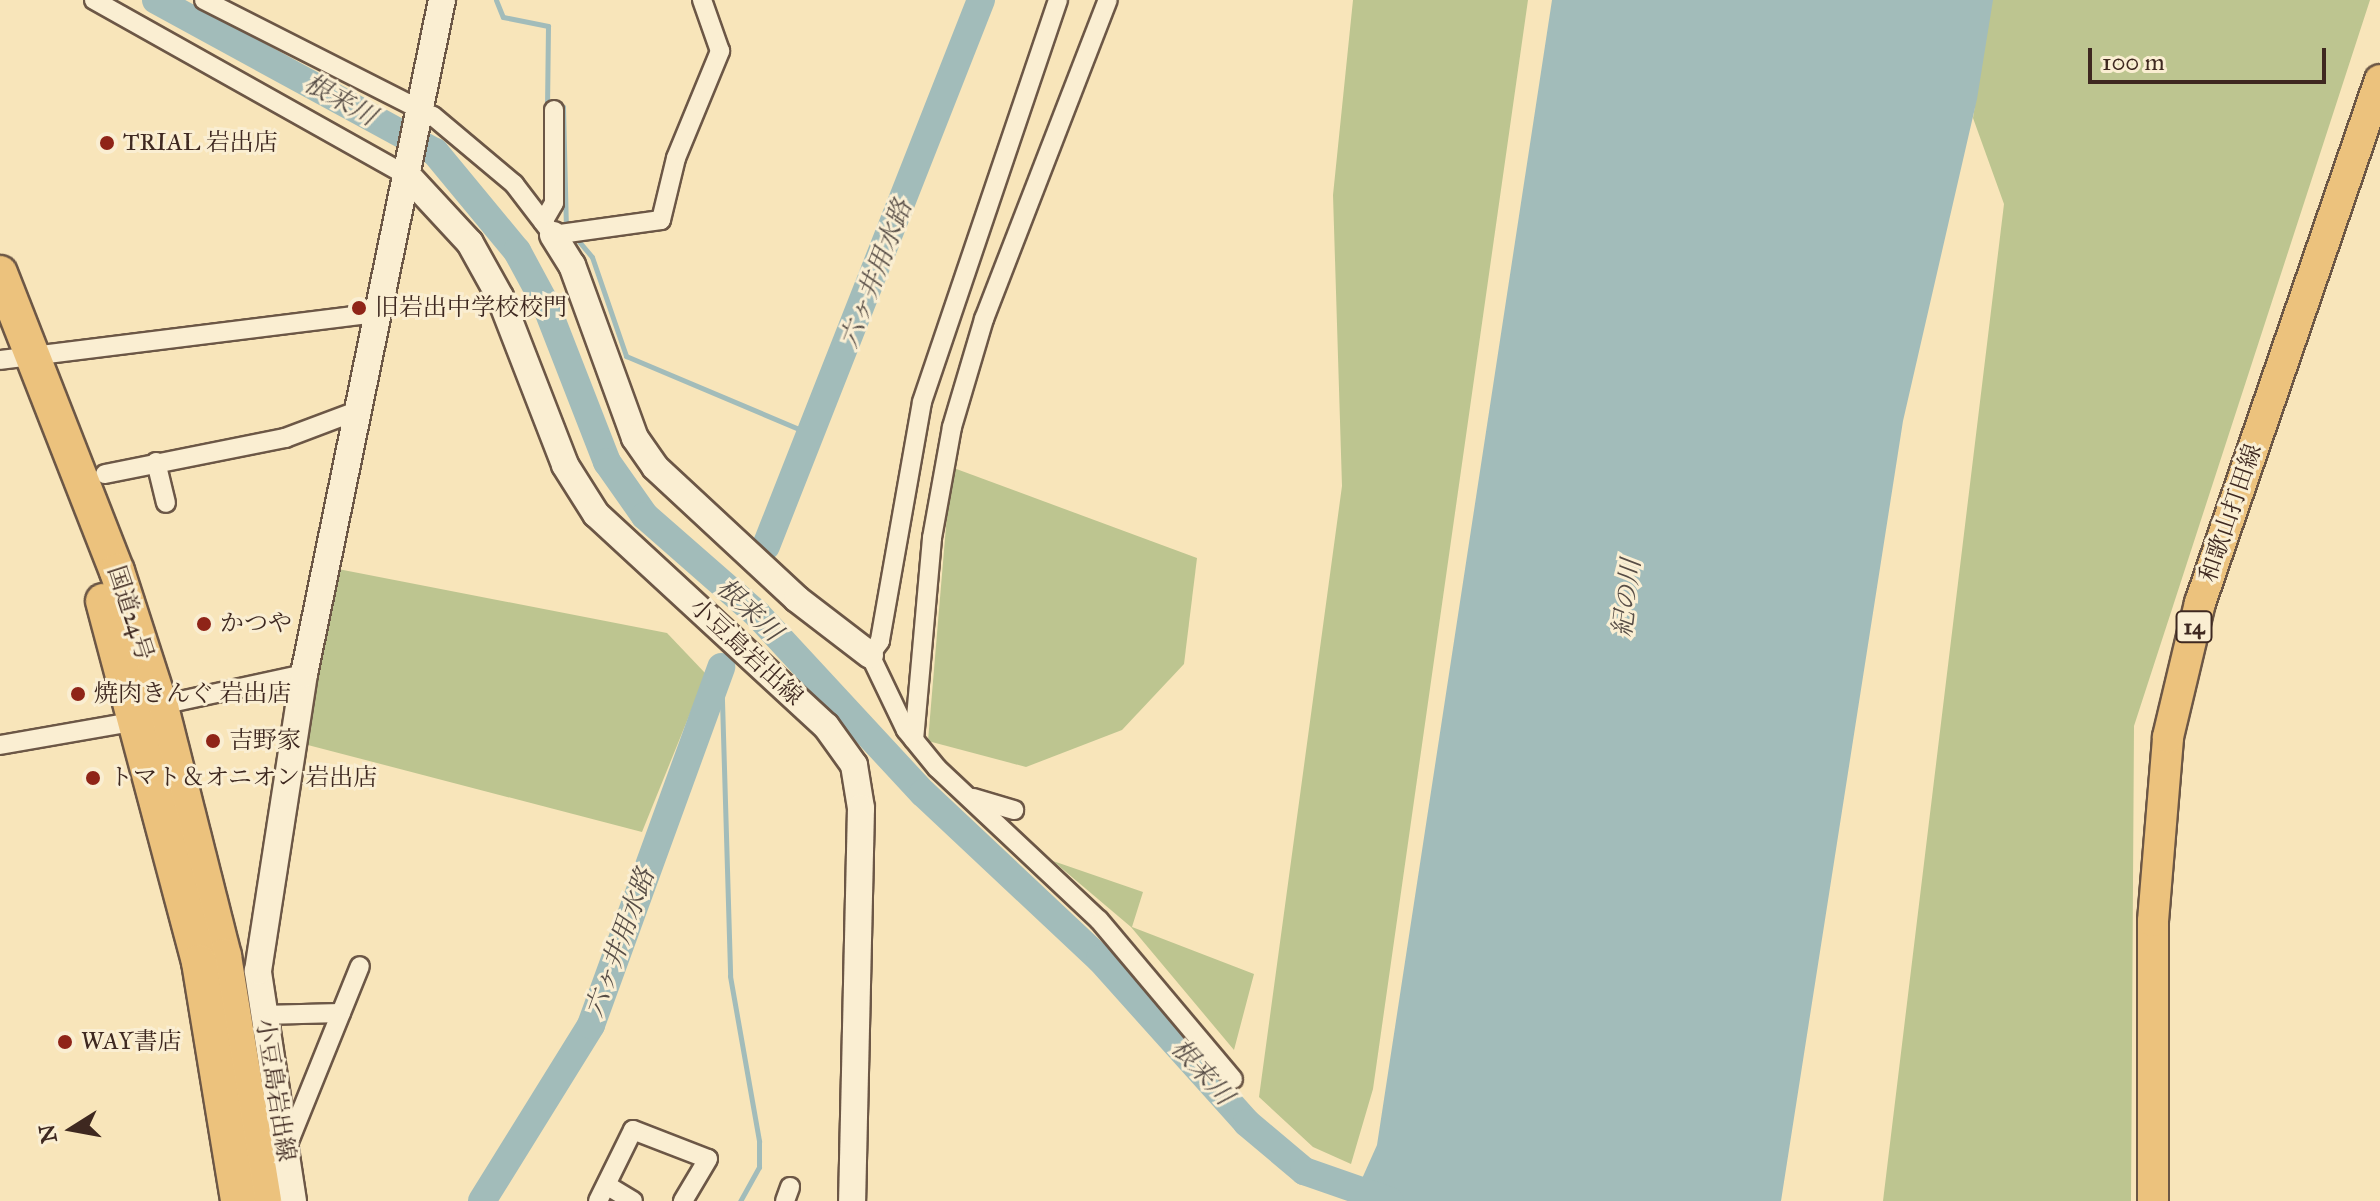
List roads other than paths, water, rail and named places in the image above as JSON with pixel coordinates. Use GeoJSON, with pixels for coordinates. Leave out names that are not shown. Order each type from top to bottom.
{"type":"FeatureCollection","features":[{"type":"Feature","properties":{"kind":"highway","name":"国道24号"},"geometry":{"type":"LineString","coordinates":[[0,273],[12,351],[150,714],[224,956],[264,1201]]}},
{"type":"Feature","properties":{"kind":"highway","name":"国道24号"},"geometry":{"type":"LineString","coordinates":[[150,714],[199,962],[238,1201]]}},
{"type":"Feature","properties":{"kind":"main road","name":"小豆島岩出線"},"geometry":{"type":"LineString","coordinates":[[293,1201],[262,1015],[258,971],[304,674],[442,0]]}},
{"type":"Feature","properties":{"kind":"main road","name":"和歌山打田線"},"geometry":{"type":"LineString","coordinates":[[2153,1201],[2153,921],[2168,737],[2200,603],[2380,80]]}},
{"type":"Feature","properties":{"kind":"main road","name":"小豆島岩出線"},"geometry":{"type":"LineString","coordinates":[[409,168],[470,243],[500,297],[565,465],[596,514],[826,726],[854,765],[861,808],[852,1201]]}},
{"type":"Feature","properties":{"kind":"main road"},"geometry":{"type":"LineString","coordinates":[[548,228],[572,265],[635,438],[655,467],[797,599],[870,655]]}},
{"type":"Feature","properties":{"kind":"street"},"geometry":{"type":"LineString","coordinates":[[94,0],[409,168]]}},
{"type":"Feature","properties":{"kind":"street"},"geometry":{"type":"LineString","coordinates":[[204,0],[420,115],[514,184],[548,228]]}},
{"type":"Feature","properties":{"kind":"street"},"geometry":{"type":"LineString","coordinates":[[548,228],[661,220],[676,158],[720,51],[702,0]]}},
{"type":"Feature","properties":{"kind":"street"},"geometry":{"type":"LineString","coordinates":[[1058,0],[922,402],[880,641],[870,655],[914,740],[1099,920],[1233,1079]]}},
{"type":"Feature","properties":{"kind":"street"},"geometry":{"type":"LineString","coordinates":[[914,740],[932,538],[952,427],[984,319],[1108,0]]}},
{"type":"Feature","properties":{"kind":"street"},"geometry":{"type":"LineString","coordinates":[[548,228],[554,203],[554,110]]}},
{"type":"Feature","properties":{"kind":"street"},"geometry":{"type":"LineString","coordinates":[[12,351],[377,313]]}},
{"type":"Feature","properties":{"kind":"street"},"geometry":{"type":"LineString","coordinates":[[105,474],[285,438],[357,411]]}},
{"type":"Feature","properties":{"kind":"street"},"geometry":{"type":"LineString","coordinates":[[156,462],[166,503]]}},
{"type":"Feature","properties":{"kind":"street"},"geometry":{"type":"LineString","coordinates":[[0,745],[150,714],[304,674]]}},
{"type":"Feature","properties":{"kind":"street"},"geometry":{"type":"LineString","coordinates":[[971,797],[1014,810]]}},
{"type":"Feature","properties":{"kind":"street"},"geometry":{"type":"LineString","coordinates":[[285,1151],[360,966]]}},
{"type":"Feature","properties":{"kind":"street"},"geometry":{"type":"LineString","coordinates":[[262,1015],[341,1013]]}},
{"type":"Feature","properties":{"kind":"street"},"geometry":{"type":"LineString","coordinates":[[633,1201],[603,1194],[633,1130],[708,1159],[683,1201]]}},
{"type":"Feature","properties":{"kind":"water","name":"紀の川"},"geometry":{"type":"Polygon","coordinates":[[[1552,0],[1993,0],[1977,99],[1903,421],[1781,1201],[1352,1201],[1377,1145],[1552,0]]]}},
{"type":"Feature","properties":{"kind":"waterway","name":"根来川"},"geometry":{"type":"LineString","coordinates":[[156,0],[435,152],[517,251],[545,303],[607,462],[645,516],[757,614],[923,793],[1100,959],[1247,1123],[1304,1171],[1390,1201]]}},
{"type":"Feature","properties":{"kind":"waterway"},"geometry":{"type":"LineString","coordinates":[[496,0],[503,17],[548,26],[547,105],[563,107],[566,226],[592,257],[626,356],[813,435]]}},
{"type":"Feature","properties":{"kind":"waterway","name":"六ヶ井用水路"},"geometry":{"type":"LineString","coordinates":[[766,546],[981,0]]}},
{"type":"Feature","properties":{"kind":"waterway"},"geometry":{"type":"LineString","coordinates":[[721,667],[730,976],[759,1141],[759,1167],[740,1201]]}},
{"type":"Feature","properties":{"kind":"waterway","name":"六ヶ井用水路"},"geometry":{"type":"LineString","coordinates":[[482,1201],[591,1025],[721,667]]}},
{"type":"Feature","properties":{"kind":"place","name":"TRIAL 岩出店"},"geometry":{"type":"Point","coordinates":[107,143]}},
{"type":"Feature","properties":{"kind":"place","name":"旧岩出中学校校門"},"geometry":{"type":"Point","coordinates":[359,308]}},
{"type":"Feature","properties":{"kind":"place","name":"かつや"},"geometry":{"type":"Point","coordinates":[204,624]}},
{"type":"Feature","properties":{"kind":"place","name":"焼肉きんぐ 岩出店"},"geometry":{"type":"Point","coordinates":[78,694]}},
{"type":"Feature","properties":{"kind":"place","name":"吉野家"},"geometry":{"type":"Point","coordinates":[213,741]}},
{"type":"Feature","properties":{"kind":"place","name":"トマト＆オニオン 岩出店"},"geometry":{"type":"Point","coordinates":[93,778]}},
{"type":"Feature","properties":{"kind":"place","name":"WAY書店"},"geometry":{"type":"Point","coordinates":[65,1042]}}]}
